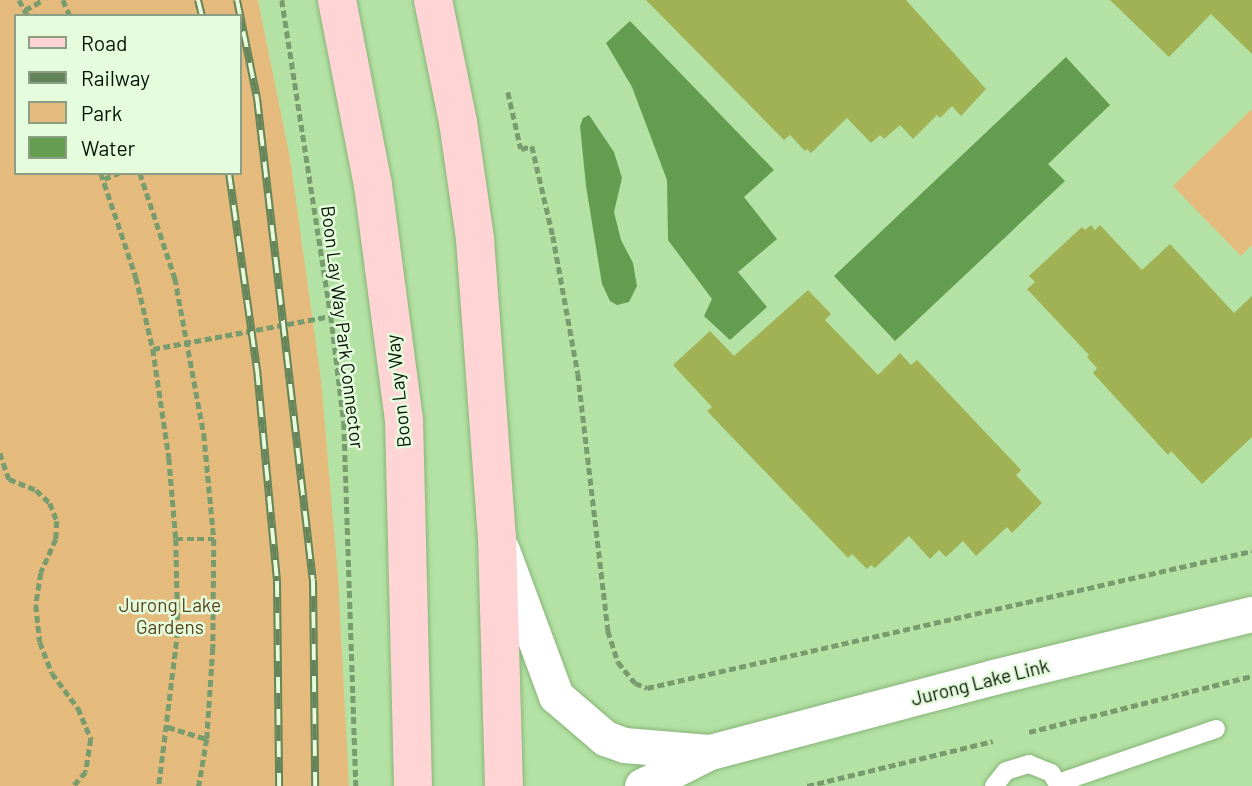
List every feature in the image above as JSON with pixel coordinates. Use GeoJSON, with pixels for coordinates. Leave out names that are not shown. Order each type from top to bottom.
{"type":"FeatureCollection","features":[{"type":"Feature","properties":{"kind":"main road","name":"Boon Lay Way"},"geometry":{"type":"LineString","coordinates":[[337,0],[373,185],[404,419],[413,786]]}},
{"type":"Feature","properties":{"kind":"main road"},"geometry":{"type":"LineString","coordinates":[[433,0],[458,122],[475,239],[497,537],[504,786]]}},
{"type":"Feature","properties":{"kind":"street","name":"Jurong Lake Link"},"geometry":{"type":"LineString","coordinates":[[497,537],[556,696],[605,738],[624,746],[709,752]]}},
{"type":"Feature","properties":{"kind":"street","name":"Jurong Lake Link"},"geometry":{"type":"LineString","coordinates":[[642,786],[709,752],[993,677],[1252,614]]}},
{"type":"Feature","properties":{"kind":"lane"},"geometry":{"type":"LineString","coordinates":[[994,786],[1006,771],[1029,764],[1051,773],[1059,785],[1216,729]]}},
{"type":"Feature","properties":{"kind":"path"},"geometry":{"type":"LineString","coordinates":[[19,0],[27,14]]}},
{"type":"Feature","properties":{"kind":"path"},"geometry":{"type":"LineString","coordinates":[[25,10],[43,0]]}},
{"type":"Feature","properties":{"kind":"path","name":"Boon Lay Way Park Connector"},"geometry":{"type":"LineString","coordinates":[[282,0],[331,316],[344,424],[356,786]]}},
{"type":"Feature","properties":{"kind":"path"},"geometry":{"type":"LineString","coordinates":[[508,92],[521,149],[532,146],[553,236],[578,374],[608,631],[618,662],[635,683],[646,688],[1252,551]]}},
{"type":"Feature","properties":{"kind":"path"},"geometry":{"type":"LineString","coordinates":[[102,175],[136,276],[153,349],[169,458],[176,539],[178,631],[159,786]]}},
{"type":"Feature","properties":{"kind":"path"},"geometry":{"type":"LineString","coordinates":[[103,180],[114,175]]}},
{"type":"Feature","properties":{"kind":"path"},"geometry":{"type":"LineString","coordinates":[[141,175],[174,278],[189,342],[204,434],[214,539],[213,648],[207,739],[199,786]]}},
{"type":"Feature","properties":{"kind":"path"},"geometry":{"type":"LineString","coordinates":[[153,349],[331,316]]}},
{"type":"Feature","properties":{"kind":"path"},"geometry":{"type":"LineString","coordinates":[[0,453],[9,479],[36,490],[50,503],[57,521],[56,539],[41,573],[36,606],[40,642],[52,673],[78,708],[91,739],[86,772],[74,786]]}},
{"type":"Feature","properties":{"kind":"path"},"geometry":{"type":"LineString","coordinates":[[176,539],[214,539]]}},
{"type":"Feature","properties":{"kind":"path"},"geometry":{"type":"LineString","coordinates":[[168,727],[207,739]]}},
{"type":"Feature","properties":{"kind":"green space","name":"Jurong Lake Gardens"},"geometry":{"type":"Polygon","coordinates":[[[0,0],[258,0],[290,158],[321,380],[338,577],[349,786],[0,786],[0,0]]]}},
{"type":"Feature","properties":{"kind":"green space"},"geometry":{"type":"Polygon","coordinates":[[[1252,109],[1252,245],[1241,256],[1173,186],[1252,109]]]}},
{"type":"Feature","properties":{"kind":"water"},"geometry":{"type":"Polygon","coordinates":[[[630,21],[774,170],[744,197],[777,239],[738,272],[767,307],[730,340],[704,316],[712,299],[668,240],[667,180],[632,87],[606,43],[630,21]]]}},
{"type":"Feature","properties":{"kind":"water"},"geometry":{"type":"Polygon","coordinates":[[[1066,57],[1110,105],[1048,164],[1065,181],[895,341],[834,276],[1066,57]]]}},
{"type":"Feature","properties":{"kind":"water"},"geometry":{"type":"Polygon","coordinates":[[[589,115],[614,152],[622,178],[614,212],[621,240],[633,263],[637,286],[629,302],[617,305],[610,301],[602,284],[586,186],[580,126],[583,118],[589,115]]]}},
{"type":"Feature","properties":{"kind":"building"},"geometry":{"type":"Polygon","coordinates":[[[646,0],[906,0],[986,89],[961,116],[952,106],[940,118],[937,115],[913,139],[900,125],[884,139],[880,135],[871,143],[847,118],[811,153],[807,149],[805,151],[790,135],[784,140],[646,0]]]}},
{"type":"Feature","properties":{"kind":"building"},"geometry":{"type":"Polygon","coordinates":[[[1110,0],[1252,0],[1252,54],[1211,14],[1169,57],[1110,0]]]}},
{"type":"Feature","properties":{"kind":"building"},"geometry":{"type":"Polygon","coordinates":[[[1091,225],[1095,230],[1100,225],[1142,270],[1170,244],[1234,313],[1252,296],[1252,437],[1202,484],[1171,451],[1168,455],[1093,373],[1097,368],[1087,357],[1089,355],[1027,289],[1035,282],[1029,276],[1082,227],[1085,230],[1091,225]]]}},
{"type":"Feature","properties":{"kind":"building"},"geometry":{"type":"Polygon","coordinates":[[[808,290],[831,314],[825,320],[878,375],[900,353],[911,365],[917,360],[1021,470],[1016,475],[1042,503],[1012,533],[1007,527],[976,556],[963,541],[946,557],[939,550],[930,559],[909,536],[875,568],[871,565],[867,569],[852,554],[848,558],[707,411],[712,407],[673,365],[710,331],[734,356],[808,290]]]}},
{"type":"Feature","properties":{"kind":"railway"},"geometry":{"type":"LineString","coordinates":[[198,0],[202,14]]}},
{"type":"Feature","properties":{"kind":"railway"},"geometry":{"type":"LineString","coordinates":[[237,0],[240,14]]}},
{"type":"Feature","properties":{"kind":"railway"},"geometry":{"type":"LineString","coordinates":[[242,24],[257,98],[313,580],[315,786]]}},
{"type":"Feature","properties":{"kind":"railway"},"geometry":{"type":"LineString","coordinates":[[229,175],[257,369],[277,581],[279,786]]}}]}
